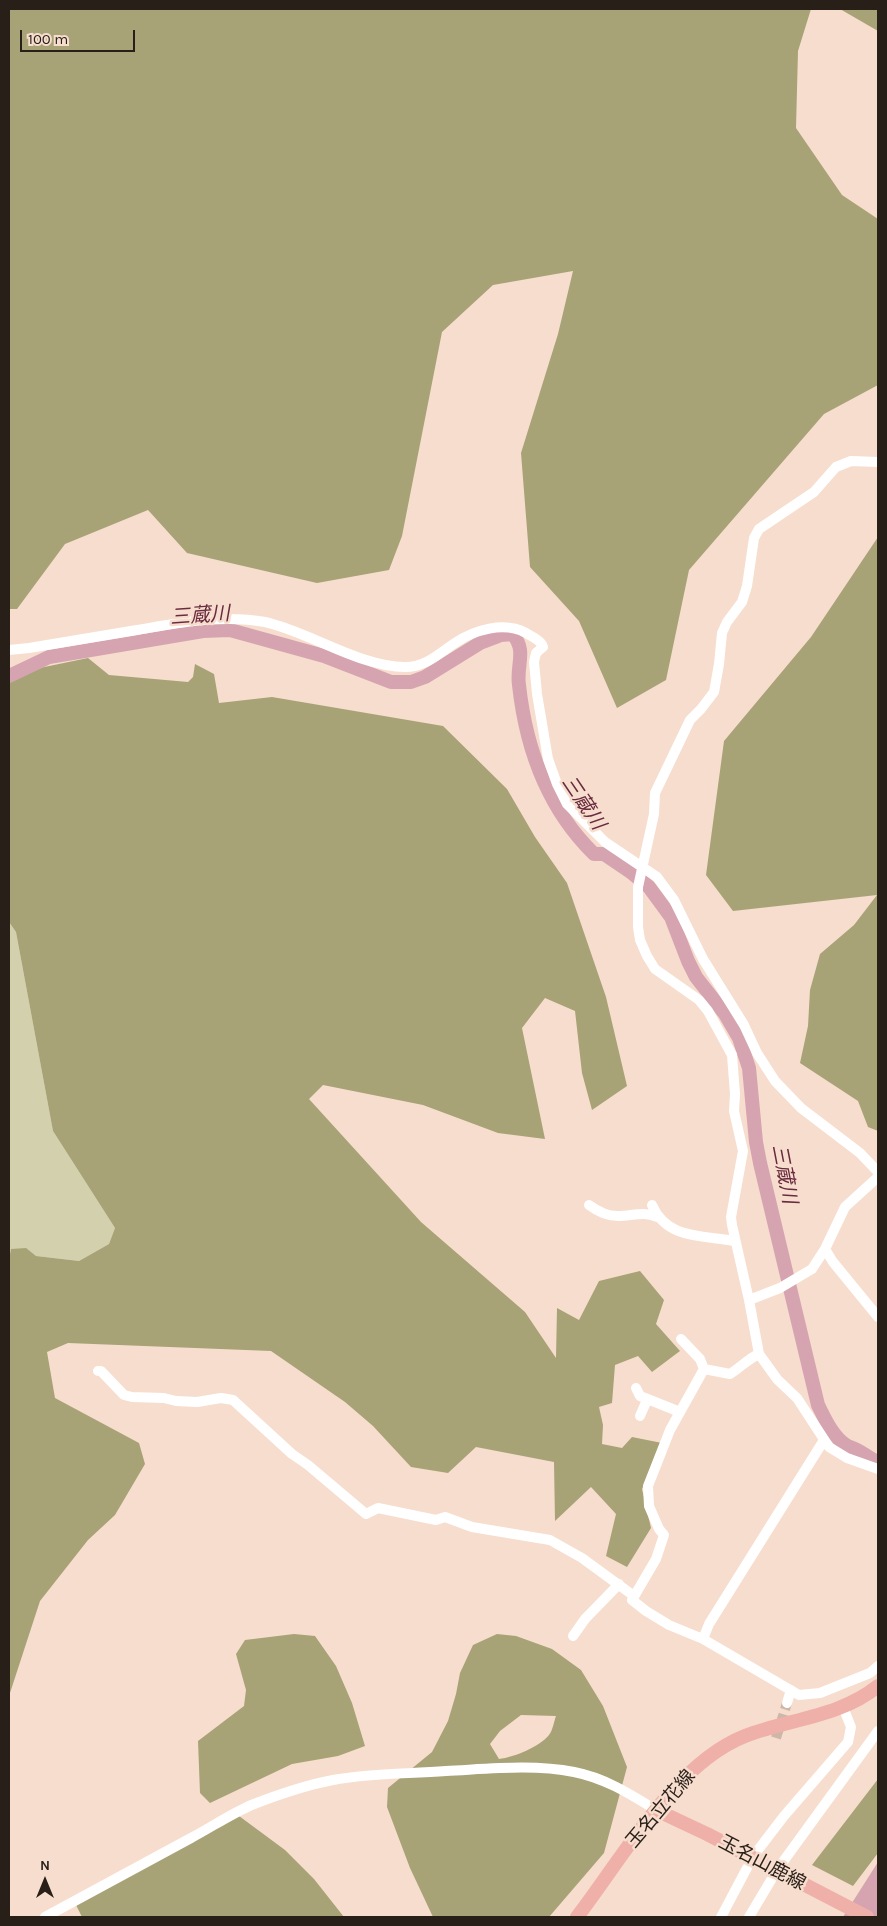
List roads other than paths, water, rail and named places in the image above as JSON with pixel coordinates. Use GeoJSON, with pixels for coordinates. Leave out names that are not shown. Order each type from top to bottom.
{"type":"FeatureCollection","features":[{"type":"Feature","properties":{"kind":"main road","name":"玉名立花線"},"geometry":{"type":"LineString","coordinates":[[576,1917],[656,1810],[698,1764],[744,1736],[843,1707],[878,1686]]}},
{"type":"Feature","properties":{"kind":"main road","name":"玉名山鹿線"},"geometry":{"type":"LineString","coordinates":[[656,1810],[707,1834],[867,1917]]}},
{"type":"Feature","properties":{"kind":"street"},"geometry":{"type":"LineString","coordinates":[[878,462],[851,461],[836,467],[814,492],[759,529],[754,538],[742,602],[727,622],[722,633],[714,692],[690,720],[656,793],[654,814],[638,887],[638,927],[647,956],[656,969],[699,1000],[708,1011],[732,1056],[735,1094],[734,1111],[743,1151],[731,1217],[759,1354],[777,1379],[797,1398],[829,1447],[847,1458],[878,1469]]}},
{"type":"Feature","properties":{"kind":"street"},"geometry":{"type":"LineString","coordinates":[[9,650],[199,620],[248,620],[284,628],[369,661],[400,667],[415,667],[428,662],[466,636],[493,628],[520,630],[542,643],[543,647],[536,653],[534,662],[537,694],[548,759],[567,804],[605,842],[641,871],[657,877],[674,900],[704,959],[775,1081],[801,1108],[860,1153],[878,1172]]}},
{"type":"Feature","properties":{"kind":"street"},"geometry":{"type":"LineString","coordinates":[[749,1300],[780,1288],[812,1269],[825,1249],[845,1207],[878,1177]]}},
{"type":"Feature","properties":{"kind":"street"},"geometry":{"type":"LineString","coordinates":[[589,1205],[599,1212],[616,1216],[648,1213],[682,1233],[735,1241]]}},
{"type":"Feature","properties":{"kind":"street"},"geometry":{"type":"LineString","coordinates":[[652,1205],[657,1217]]}},
{"type":"Feature","properties":{"kind":"street"},"geometry":{"type":"LineString","coordinates":[[825,1249],[833,1262],[878,1317]]}},
{"type":"Feature","properties":{"kind":"street"},"geometry":{"type":"LineString","coordinates":[[682,1340],[700,1359],[704,1369]]}},
{"type":"Feature","properties":{"kind":"street"},"geometry":{"type":"LineString","coordinates":[[704,1369],[730,1374],[746,1364],[751,1357],[759,1354]]}},
{"type":"Feature","properties":{"kind":"street"},"geometry":{"type":"LineString","coordinates":[[704,1369],[670,1430],[648,1486],[649,1506],[659,1529],[664,1535],[656,1559],[632,1600],[669,1625],[703,1639],[799,1695],[820,1693],[870,1673],[878,1666]]}},
{"type":"Feature","properties":{"kind":"street"},"geometry":{"type":"LineString","coordinates":[[98,1371],[124,1394],[132,1397],[197,1402],[221,1398],[233,1400],[292,1454],[308,1465],[366,1514],[378,1508],[436,1520],[445,1518],[472,1527],[550,1540],[582,1558],[634,1596]]}},
{"type":"Feature","properties":{"kind":"street"},"geometry":{"type":"LineString","coordinates":[[636,1388],[640,1396],[647,1400],[680,1412]]}},
{"type":"Feature","properties":{"kind":"street"},"geometry":{"type":"LineString","coordinates":[[640,1416],[647,1400]]}},
{"type":"Feature","properties":{"kind":"street"},"geometry":{"type":"LineString","coordinates":[[703,1639],[709,1624],[824,1440]]}},
{"type":"Feature","properties":{"kind":"street"},"geometry":{"type":"LineString","coordinates":[[573,1636],[585,1619],[619,1584]]}},
{"type":"Feature","properties":{"kind":"street"},"geometry":{"type":"LineString","coordinates":[[787,1704],[791,1690]]}},
{"type":"Feature","properties":{"kind":"street"},"geometry":{"type":"LineString","coordinates":[[758,1850],[784,1816],[848,1742],[851,1727],[843,1707]]}},
{"type":"Feature","properties":{"kind":"street"},"geometry":{"type":"LineString","coordinates":[[749,1917],[878,1731]]}},
{"type":"Feature","properties":{"kind":"street"},"geometry":{"type":"LineString","coordinates":[[45,1917],[194,1837],[234,1813],[282,1793],[334,1780],[467,1770],[550,1769],[575,1772],[597,1778],[627,1792],[656,1810]]}},
{"type":"Feature","properties":{"kind":"street"},"geometry":{"type":"LineString","coordinates":[[721,1917],[747,1868]]}},
{"type":"Feature","properties":{"kind":"waterway","name":"三蔵川"},"geometry":{"type":"LineString","coordinates":[[9,676],[49,657],[203,631],[230,630],[324,656],[391,682],[411,682],[425,677],[480,643],[501,635],[513,634],[520,653],[518,678],[527,732],[533,754],[551,797],[563,817],[594,854],[604,854],[649,887],[671,917],[696,977],[725,1014],[739,1038],[749,1068],[756,1142],[760,1163],[818,1405],[841,1442],[878,1462]]}},
{"type":"Feature","properties":{"kind":"tunnel"},"geometry":{"type":"LineString","coordinates":[[776,1738],[787,1703]]}}]}
